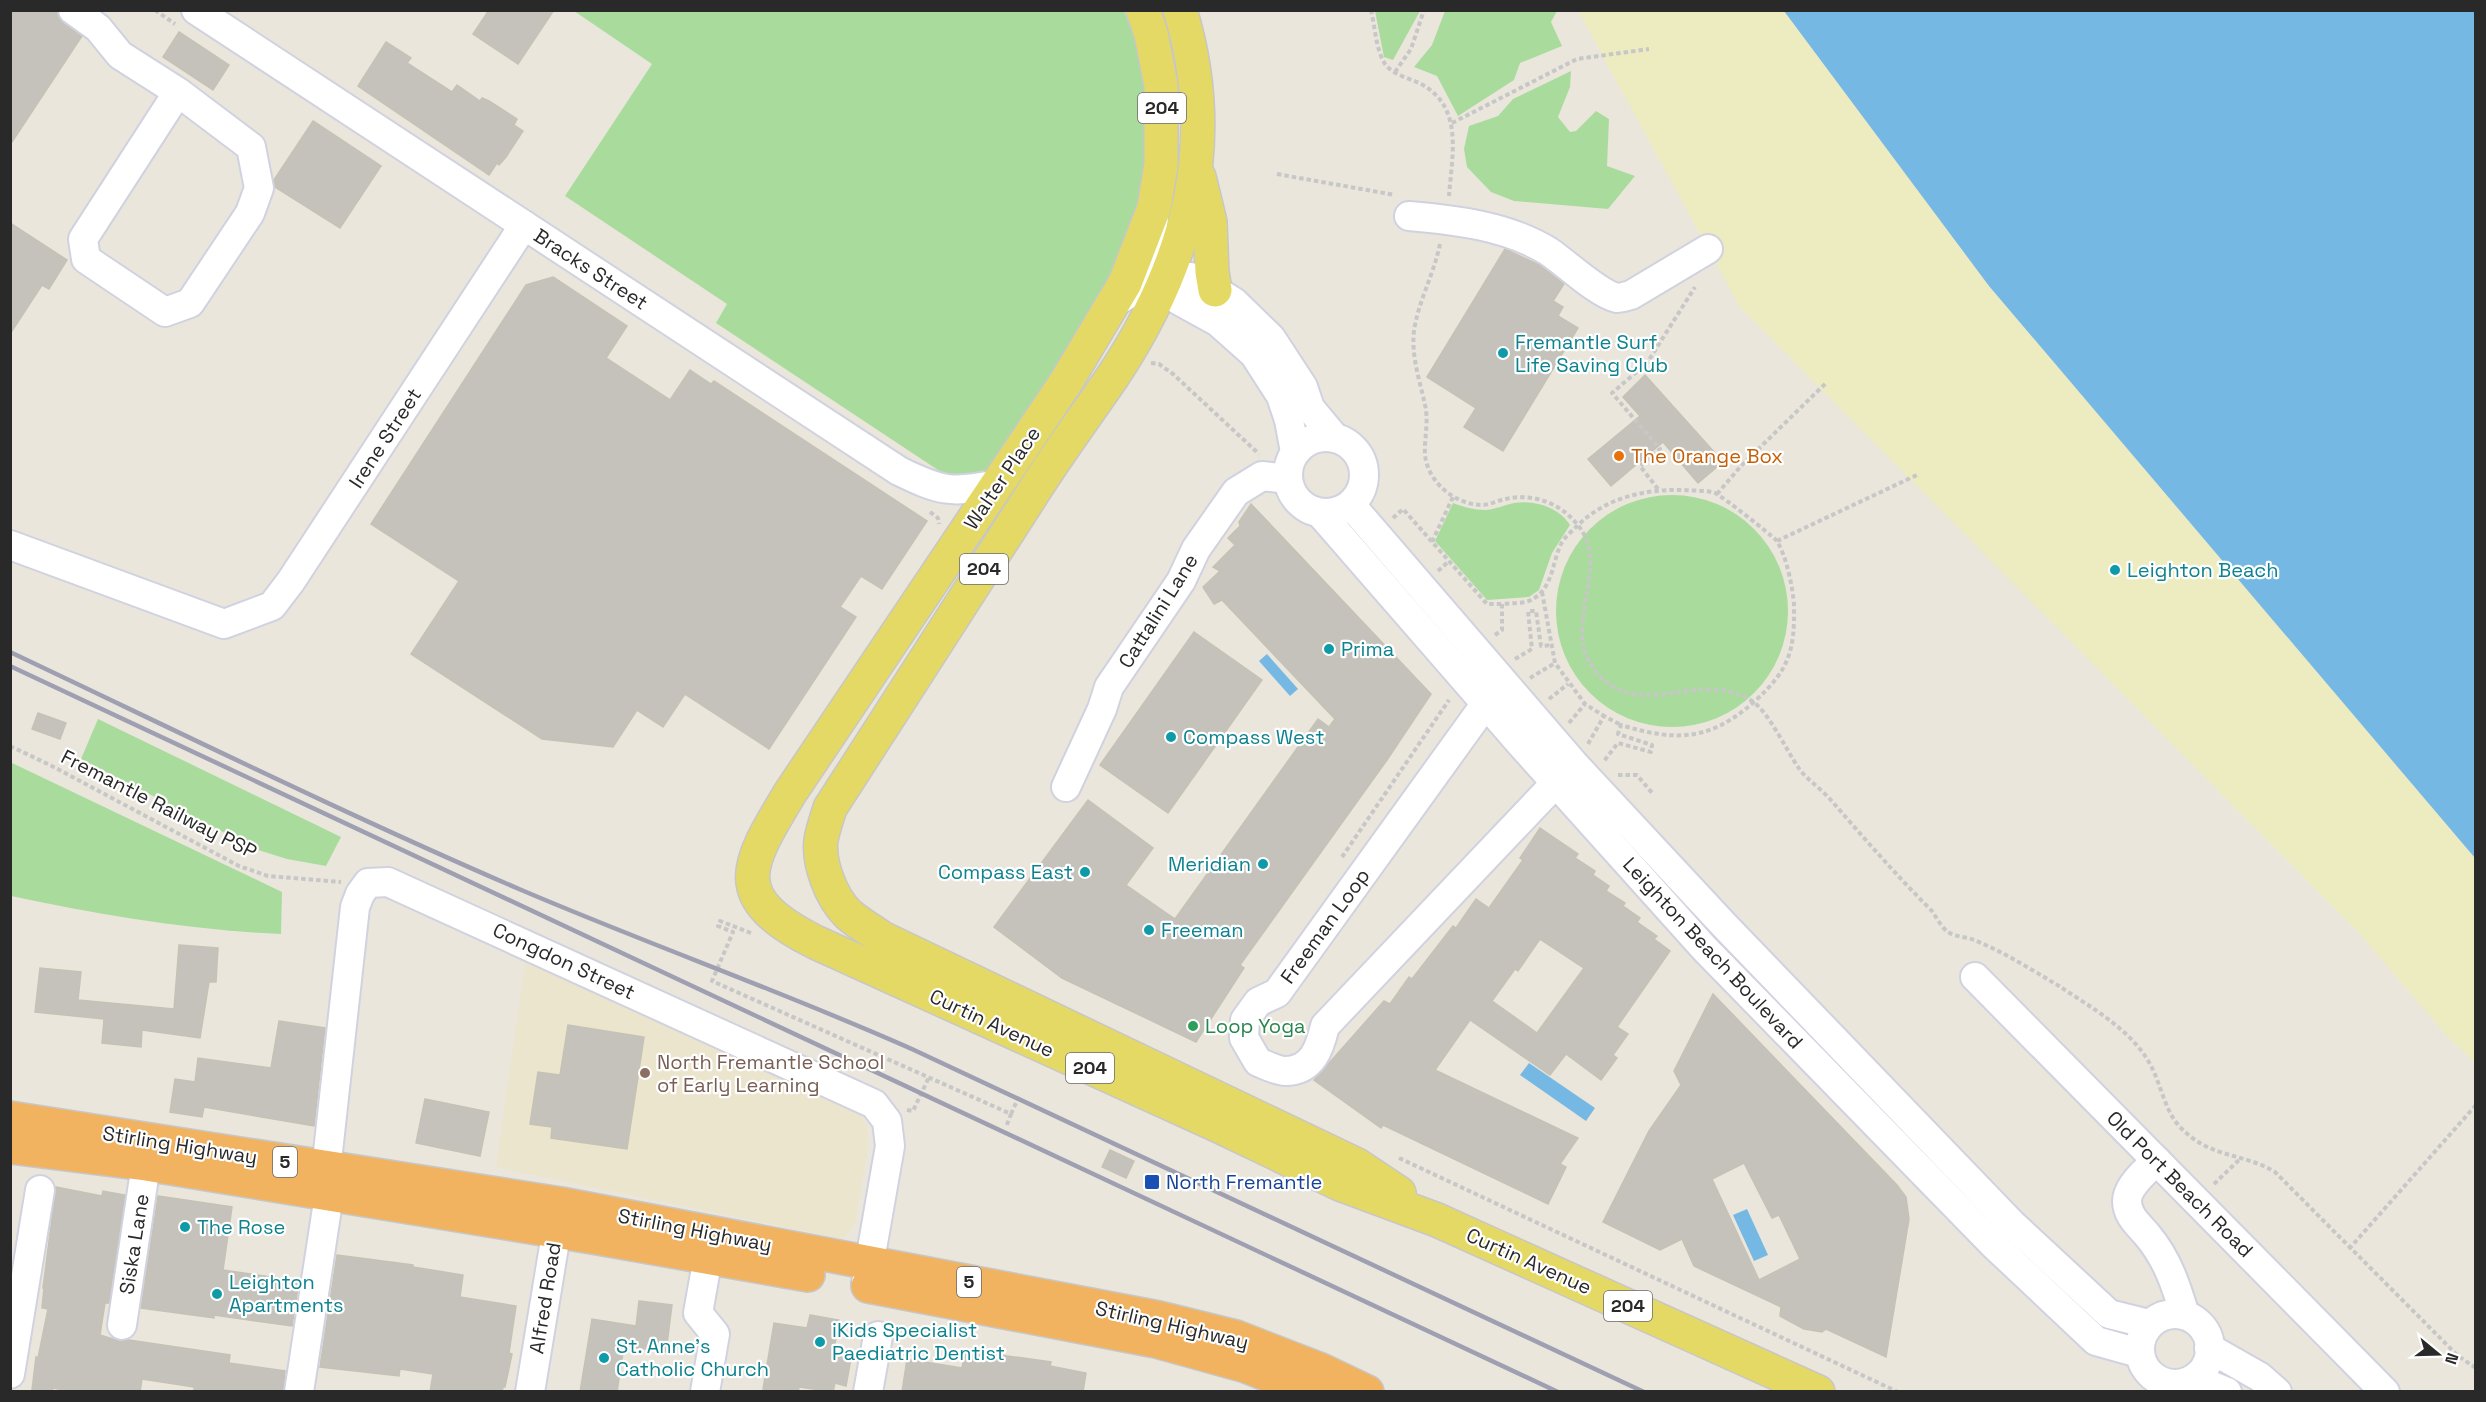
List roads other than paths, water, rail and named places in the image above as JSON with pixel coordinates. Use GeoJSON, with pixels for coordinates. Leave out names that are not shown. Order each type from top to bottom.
{"type":"FeatureCollection","features":[{"type":"Feature","properties":{"kind":"highway","name":"Stirling Highway"},"geometry":{"type":"LineString","coordinates":[[10,1118],[326,1186]]}},
{"type":"Feature","properties":{"kind":"highway","name":"Stirling Highway"},"geometry":{"type":"LineString","coordinates":[[10,1147],[326,1186],[558,1218],[868,1275],[1156,1341],[1246,1366],[1311,1392]]}},
{"type":"Feature","properties":{"kind":"highway","name":"Stirling Highway"},"geometry":{"type":"LineString","coordinates":[[558,1218],[708,1257],[868,1275],[1159,1318],[1236,1337],[1322,1370],[1367,1392]]}},
{"type":"Feature","properties":{"kind":"main road","name":"204"},"geometry":{"type":"LineString","coordinates":[[1143,10],[1151,34],[1161,85],[1161,165],[1154,208]]}},
{"type":"Feature","properties":{"kind":"main road","name":"204"},"geometry":{"type":"LineString","coordinates":[[1166,278],[1185,226],[1196,166],[1197,97],[1193,61],[1180,10]]}},
{"type":"Feature","properties":{"kind":"main road"},"geometry":{"type":"LineString","coordinates":[[1196,166],[1210,222],[1215,290]]}},
{"type":"Feature","properties":{"kind":"main road","name":"Walter Place"},"geometry":{"type":"LineString","coordinates":[[756,896],[753,875],[756,854],[762,840],[790,793],[1066,382],[1125,283],[1154,208]]}},
{"type":"Feature","properties":{"kind":"main road","name":"Walter Place"},"geometry":{"type":"LineString","coordinates":[[824,866],[821,840],[830,808],[1046,471],[1114,374],[1166,278]]}},
{"type":"Feature","properties":{"kind":"main road","name":"Curtin Avenue"},"geometry":{"type":"LineString","coordinates":[[824,866],[839,903],[849,915],[882,938],[1358,1165],[1437,1220]]}},
{"type":"Feature","properties":{"kind":"main road","name":"Curtin Avenue"},"geometry":{"type":"LineString","coordinates":[[756,896],[766,911],[787,928],[815,942],[1217,1125],[1340,1184],[1437,1220],[1818,1392]]}},
{"type":"Feature","properties":{"kind":"street"},"geometry":{"type":"LineString","coordinates":[[73,10],[98,28],[120,55],[178,92],[251,147],[258,188],[250,213],[190,303],[165,312],[86,259],[83,239],[178,92]]}},
{"type":"Feature","properties":{"kind":"street","name":"Bracks Street"},"geometry":{"type":"LineString","coordinates":[[196,10],[899,471],[928,485],[945,490],[971,490],[998,484]]}},
{"type":"Feature","properties":{"kind":"street"},"geometry":{"type":"LineString","coordinates":[[1114,303],[1143,285],[1166,278],[1191,277],[1234,302],[1272,338],[1303,387],[1310,408],[1335,438],[1352,447],[1363,465],[1364,478],[1358,496],[1351,505],[1335,512],[1320,513],[1310,510],[1299,502],[1292,491],[1289,420],[1281,396],[1254,354],[1224,327],[1178,300],[1166,278],[1157,261],[1153,236],[1154,208]]}},
{"type":"Feature","properties":{"kind":"street"},"geometry":{"type":"LineString","coordinates":[[1409,216],[1502,230],[1522,237],[1547,251],[1598,288],[1618,298],[1631,295],[1708,249]]}},
{"type":"Feature","properties":{"kind":"street","name":"Irene Street"},"geometry":{"type":"LineString","coordinates":[[10,545],[224,624],[272,606],[291,581],[524,225]]}},
{"type":"Feature","properties":{"kind":"street"},"geometry":{"type":"LineString","coordinates":[[1292,465],[1313,440],[1335,438]]}},
{"type":"Feature","properties":{"kind":"street","name":"Cattalini Lane"},"geometry":{"type":"LineString","coordinates":[[1066,787],[1102,709],[1108,687],[1181,581],[1196,549],[1236,492],[1262,476],[1292,465]]}},
{"type":"Feature","properties":{"kind":"street","name":"Leighton Beach Boulevard"},"geometry":{"type":"LineString","coordinates":[[1351,505],[1474,648],[1564,773],[1704,948],[1993,1244],[2097,1341],[2139,1353]]}},
{"type":"Feature","properties":{"kind":"street","name":"Leighton Beach Boulevard"},"geometry":{"type":"LineString","coordinates":[[1320,513],[1498,683]]}},
{"type":"Feature","properties":{"kind":"street","name":"Freeman Loop"},"geometry":{"type":"LineString","coordinates":[[1498,683],[1277,993],[1258,1002],[1245,1020],[1244,1038],[1258,1062],[1285,1071],[1305,1065],[1319,1050],[1325,1026],[1564,773]]}},
{"type":"Feature","properties":{"kind":"street","name":"Leighton Beach Boulevard"},"geometry":{"type":"LineString","coordinates":[[1564,773],[2012,1224],[2109,1314],[2149,1324]]}},
{"type":"Feature","properties":{"kind":"street","name":"Congdon Street"},"geometry":{"type":"LineString","coordinates":[[326,1186],[355,907],[368,883],[381,880],[395,883],[873,1104],[887,1120],[890,1146],[868,1275]]}},
{"type":"Feature","properties":{"kind":"street","name":"Old Port Beach Road"},"geometry":{"type":"LineString","coordinates":[[1975,977],[2385,1392]]}},
{"type":"Feature","properties":{"kind":"street"},"geometry":{"type":"LineString","coordinates":[[2157,1161],[2132,1188],[2127,1199],[2130,1215],[2150,1238],[2171,1270],[2185,1315]]}},
{"type":"Feature","properties":{"kind":"street","name":"Siska Lane"},"geometry":{"type":"LineString","coordinates":[[122,1325],[146,1164]]}},
{"type":"Feature","properties":{"kind":"street"},"geometry":{"type":"LineString","coordinates":[[298,1392],[326,1186]]}},
{"type":"Feature","properties":{"kind":"street"},"geometry":{"type":"LineString","coordinates":[[10,1374],[16,1298],[40,1190]]}},
{"type":"Feature","properties":{"kind":"street","name":"Alfred Road"},"geometry":{"type":"LineString","coordinates":[[530,1392],[558,1218]]}},
{"type":"Feature","properties":{"kind":"street"},"geometry":{"type":"LineString","coordinates":[[1993,1244],[2012,1224]]}},
{"type":"Feature","properties":{"kind":"street"},"geometry":{"type":"LineString","coordinates":[[705,1392],[715,1334],[699,1313],[708,1257]]}},
{"type":"Feature","properties":{"kind":"street"},"geometry":{"type":"LineString","coordinates":[[2167,1314],[2185,1315],[2200,1324],[2208,1338],[2210,1356],[2204,1369],[2195,1379],[2176,1385],[2159,1382],[2145,1370],[2139,1353],[2141,1335],[2149,1324],[2167,1314]]}},
{"type":"Feature","properties":{"kind":"street"},"geometry":{"type":"LineString","coordinates":[[868,1392],[878,1336]]}},
{"type":"Feature","properties":{"kind":"street"},"geometry":{"type":"LineString","coordinates":[[2209,1348],[2260,1377],[2277,1392]]}},
{"type":"Feature","properties":{"kind":"street"},"geometry":{"type":"LineString","coordinates":[[2195,1379],[2227,1392]]}},
{"type":"Feature","properties":{"kind":"water"},"geometry":{"type":"Polygon","coordinates":[[[1784,11],[2475,11],[2475,858],[1989,286],[1784,11]]]}},
{"type":"Feature","properties":{"kind":"water"},"geometry":{"type":"Polygon","coordinates":[[[1267,654],[1298,689],[1290,696],[1259,661],[1267,654]]]}},
{"type":"Feature","properties":{"kind":"water"},"geometry":{"type":"Polygon","coordinates":[[[1529,1063],[1595,1108],[1586,1121],[1520,1075],[1529,1063]]]}},
{"type":"Feature","properties":{"kind":"water"},"geometry":{"type":"Polygon","coordinates":[[[1747,1209],[1768,1255],[1754,1261],[1733,1215],[1747,1209]]]}},
{"type":"Feature","properties":{"kind":"railway"},"geometry":{"type":"LineString","coordinates":[[10,652],[263,773],[455,861],[568,910],[816,1008],[914,1050],[1644,1392]]}},
{"type":"Feature","properties":{"kind":"railway"},"geometry":{"type":"LineString","coordinates":[[10,666],[1558,1392]]}},
{"type":"Feature","properties":{"kind":"place","name":"Fremantle Surf Life Saving Club"},"geometry":{"type":"Point","coordinates":[1503,353]}},
{"type":"Feature","properties":{"kind":"place","name":"The Orange Box"},"geometry":{"type":"Point","coordinates":[1619,456]}},
{"type":"Feature","properties":{"kind":"place","name":"Leighton Beach"},"geometry":{"type":"Point","coordinates":[2115,570]}},
{"type":"Feature","properties":{"kind":"place","name":"Prima"},"geometry":{"type":"Point","coordinates":[1329,649]}},
{"type":"Feature","properties":{"kind":"place","name":"Compass West"},"geometry":{"type":"Point","coordinates":[1171,737]}},
{"type":"Feature","properties":{"kind":"place","name":"Meridian"},"geometry":{"type":"Point","coordinates":[1263,864]}},
{"type":"Feature","properties":{"kind":"place","name":"Compass East"},"geometry":{"type":"Point","coordinates":[1085,872]}},
{"type":"Feature","properties":{"kind":"place","name":"Freeman"},"geometry":{"type":"Point","coordinates":[1149,930]}},
{"type":"Feature","properties":{"kind":"place","name":"Loop Yoga"},"geometry":{"type":"Point","coordinates":[1193,1026]}},
{"type":"Feature","properties":{"kind":"place","name":"North Fremantle School of Early Learning"},"geometry":{"type":"Point","coordinates":[645,1073]}},
{"type":"Feature","properties":{"kind":"place","name":"North Fremantle"},"geometry":{"type":"Point","coordinates":[1152,1182]}},
{"type":"Feature","properties":{"kind":"place","name":"The Rose"},"geometry":{"type":"Point","coordinates":[185,1227]}},
{"type":"Feature","properties":{"kind":"place","name":"Leighton Apartments"},"geometry":{"type":"Point","coordinates":[217,1294]}},
{"type":"Feature","properties":{"kind":"place","name":"iKids Specialist Paediatric Dentist"},"geometry":{"type":"Point","coordinates":[820,1342]}},
{"type":"Feature","properties":{"kind":"place","name":"St. Anne's Catholic Church"},"geometry":{"type":"Point","coordinates":[604,1358]}}]}
